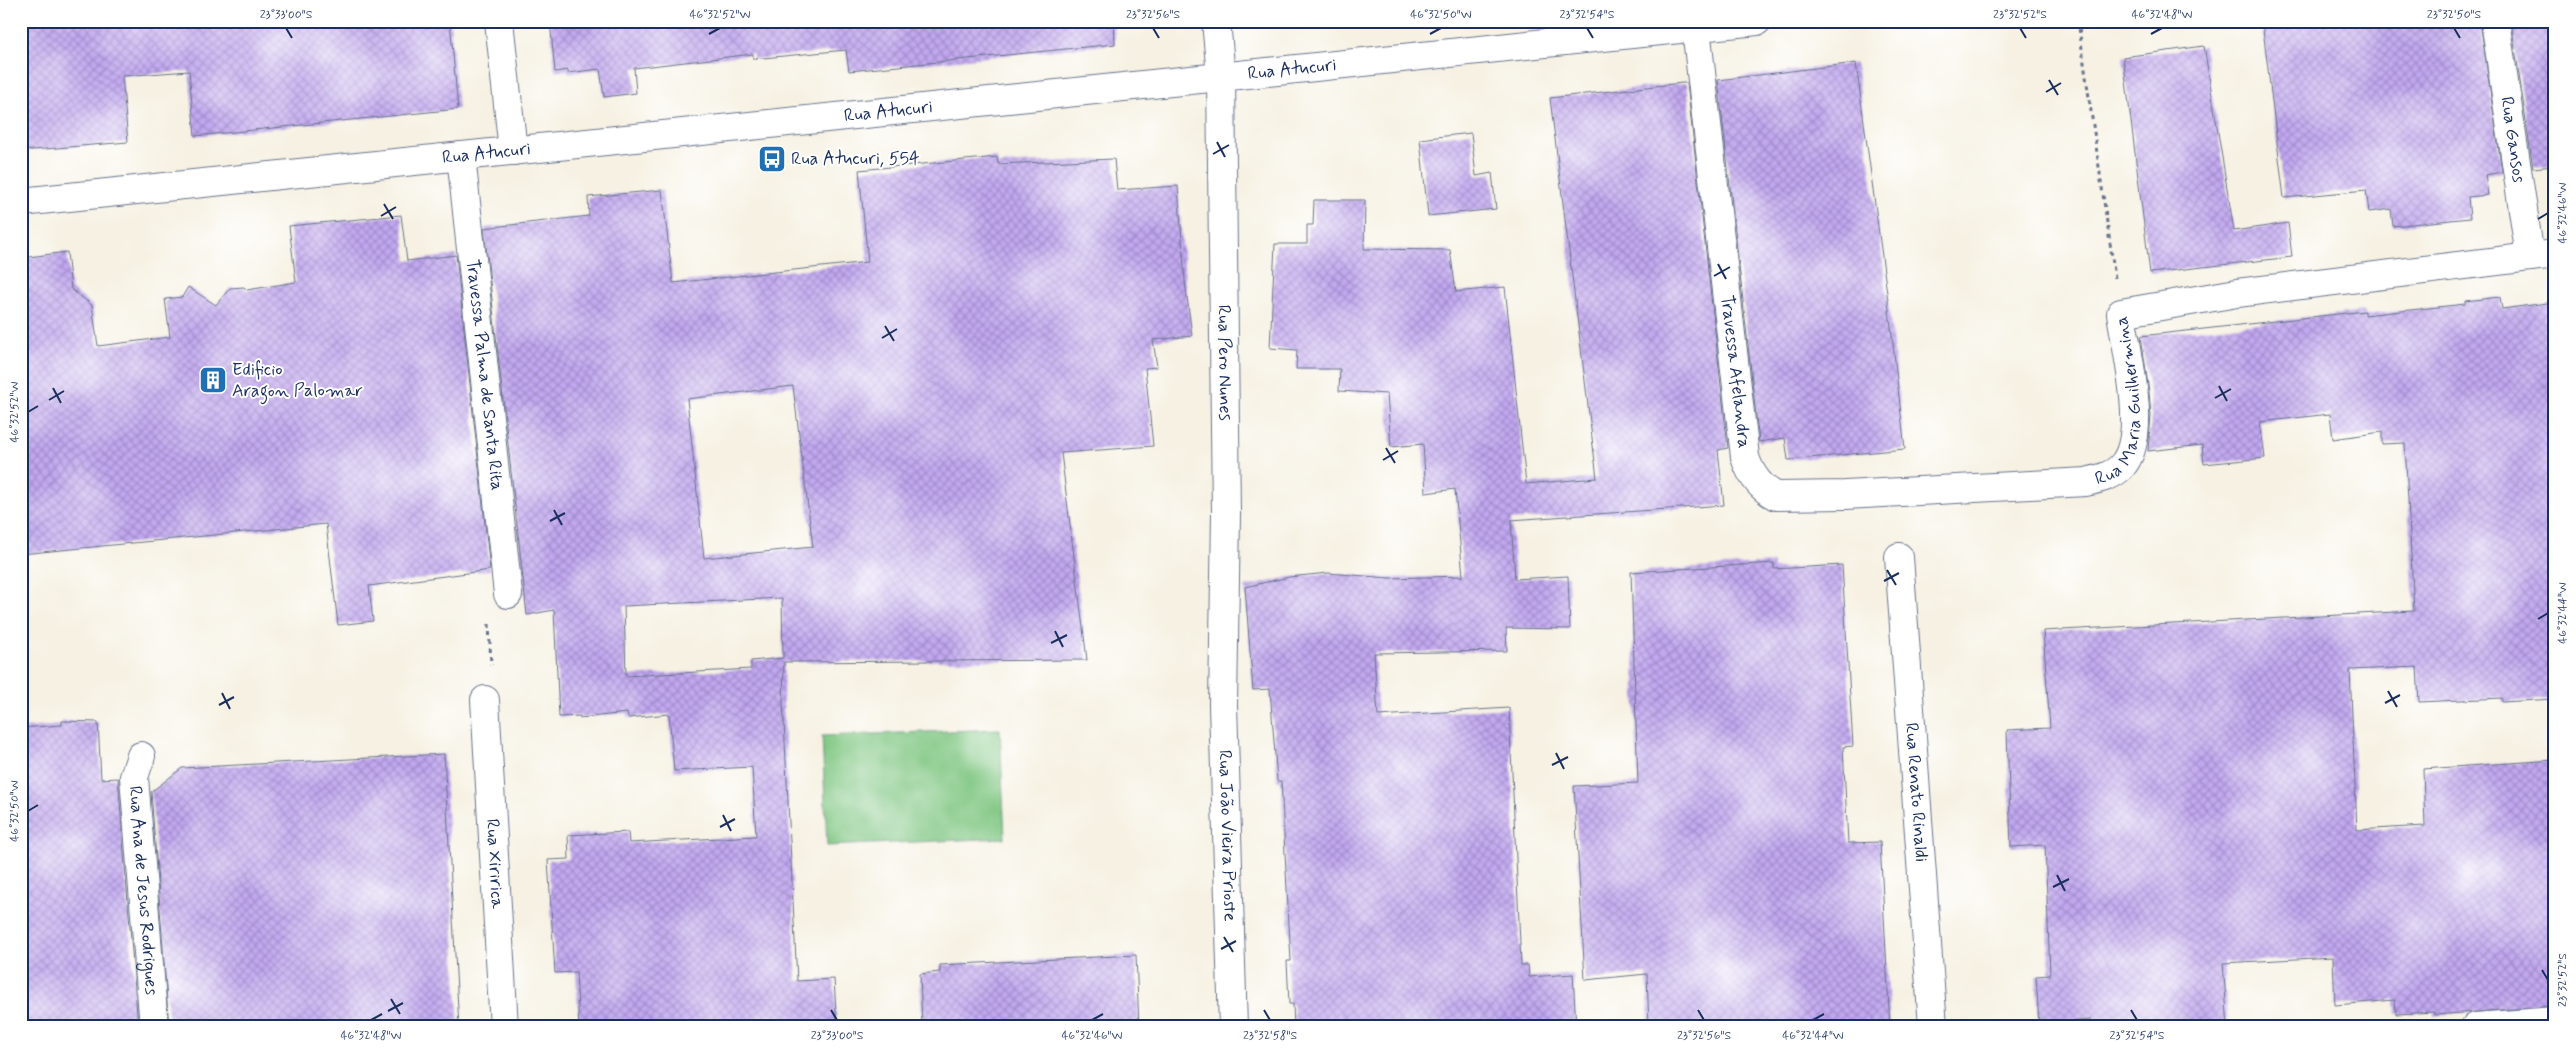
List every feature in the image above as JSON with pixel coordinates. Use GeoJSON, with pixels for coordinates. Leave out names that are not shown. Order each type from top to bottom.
{"type":"FeatureCollection","features":[{"type":"Feature","properties":{"kind":"street"},"geometry":{"type":"LineString","coordinates":[[499,21],[513,151]]}},
{"type":"Feature","properties":{"kind":"street","name":"Rua Pero Nunes"},"geometry":{"type":"LineString","coordinates":[[1216,21],[1221,76],[1226,504],[1223,704]]}},
{"type":"Feature","properties":{"kind":"street","name":"Rua Atucuri"},"geometry":{"type":"LineString","coordinates":[[21,202],[1221,76],[1566,31],[1696,28],[1757,21]]}},
{"type":"Feature","properties":{"kind":"street","name":"Rua Gansos"},"geometry":{"type":"LineString","coordinates":[[2495,21],[2542,256]]}},
{"type":"Feature","properties":{"kind":"street","name":"Travessa Afelandra"},"geometry":{"type":"LineString","coordinates":[[1696,28],[1744,457],[1754,477],[1767,492],[1776,496]]}},
{"type":"Feature","properties":{"kind":"street","name":"Travessa Palma de Santa Rita"},"geometry":{"type":"LineString","coordinates":[[461,156],[508,594]]}},
{"type":"Feature","properties":{"kind":"street","name":"Rua Maria Guilhermina"},"geometry":{"type":"LineString","coordinates":[[1776,496],[1845,495],[2086,482],[2107,477],[2120,468],[2131,453],[2135,432],[2131,381],[2121,313],[2237,293],[2542,256]]}},
{"type":"Feature","properties":{"kind":"street","name":"Rua Renato Rinaldi"},"geometry":{"type":"LineString","coordinates":[[1899,558],[1933,1027]]}},
{"type":"Feature","properties":{"kind":"street","name":"Rua Xiririca"},"geometry":{"type":"LineString","coordinates":[[485,700],[504,1027]]}},
{"type":"Feature","properties":{"kind":"street","name":"Rua João Vieira Prioste"},"geometry":{"type":"LineString","coordinates":[[1223,704],[1233,1027]]}},
{"type":"Feature","properties":{"kind":"street","name":"Rua Ana de Jesus Rodrigues"},"geometry":{"type":"LineString","coordinates":[[141,756],[134,777],[154,1027]]}},
{"type":"Feature","properties":{"kind":"street"},"geometry":{"type":"LineString","coordinates":[[2475,1027],[2555,1021]]}},
{"type":"Feature","properties":{"kind":"path"},"geometry":{"type":"LineString","coordinates":[[2078,21],[2121,313]]}},
{"type":"Feature","properties":{"kind":"path"},"geometry":{"type":"LineString","coordinates":[[485,700],[493,687],[488,625],[508,594]]}},
{"type":"Feature","properties":{"kind":"green space"},"geometry":{"type":"Polygon","coordinates":[[[1000,729],[1005,838],[827,846],[822,736],[1000,729]]]}},
{"type":"Feature","properties":{"kind":"building"},"geometry":{"type":"Polygon","coordinates":[[[21,21],[450,21],[458,109],[195,136],[189,71],[122,76],[128,142],[21,151],[21,21]]]}},
{"type":"Feature","properties":{"kind":"building"},"geometry":{"type":"Polygon","coordinates":[[[550,21],[1114,21],[1115,44],[849,71],[846,50],[753,59],[753,54],[634,68],[636,93],[604,97],[600,69],[568,73],[568,70],[555,72],[550,21]]]}},
{"type":"Feature","properties":{"kind":"building"},"geometry":{"type":"Polygon","coordinates":[[[2262,21],[2480,21],[2502,172],[2485,175],[2488,195],[2468,197],[2470,218],[2393,226],[2391,209],[2369,212],[2366,190],[2284,198],[2262,21]]]}},
{"type":"Feature","properties":{"kind":"building"},"geometry":{"type":"Polygon","coordinates":[[[2511,21],[2555,21],[2555,166],[2533,168],[2511,21]]]}},
{"type":"Feature","properties":{"kind":"building"},"geometry":{"type":"Polygon","coordinates":[[[2204,46],[2234,231],[2288,223],[2292,257],[2150,273],[2123,57],[2204,46]]]}},
{"type":"Feature","properties":{"kind":"building"},"geometry":{"type":"Polygon","coordinates":[[[1856,63],[1888,301],[1905,449],[1788,460],[1785,438],[1759,442],[1718,80],[1856,63]]]}},
{"type":"Feature","properties":{"kind":"building"},"geometry":{"type":"Polygon","coordinates":[[[1687,83],[1728,448],[1718,450],[1724,505],[1511,520],[1515,579],[1568,576],[1570,629],[1506,628],[1507,651],[1374,653],[1378,716],[1509,708],[1521,965],[1528,965],[1529,977],[1573,974],[1576,1027],[1294,1027],[1293,1004],[1289,1004],[1287,961],[1291,961],[1281,781],[1277,781],[1270,689],[1253,690],[1245,587],[1289,577],[1328,573],[1389,578],[1463,576],[1455,489],[1426,493],[1423,444],[1391,447],[1387,394],[1339,391],[1340,369],[1296,369],[1297,350],[1270,348],[1275,244],[1307,244],[1307,225],[1313,225],[1314,200],[1365,200],[1364,249],[1450,250],[1456,292],[1505,287],[1526,484],[1597,478],[1550,98],[1687,83]]]}},
{"type":"Feature","properties":{"kind":"building"},"geometry":{"type":"Polygon","coordinates":[[[1471,133],[1476,176],[1492,173],[1496,209],[1428,216],[1420,139],[1471,133]]]}},
{"type":"Feature","properties":{"kind":"building"},"geometry":{"type":"Polygon","coordinates":[[[997,157],[998,164],[1114,159],[1117,190],[1178,186],[1185,281],[1192,336],[1153,340],[1157,367],[1145,368],[1153,446],[1061,453],[1087,660],[784,662],[783,702],[797,981],[834,979],[837,1027],[579,1027],[576,972],[555,973],[548,860],[569,859],[568,835],[628,832],[629,843],[756,836],[752,767],[674,771],[669,714],[628,718],[627,713],[580,718],[580,716],[559,717],[554,610],[527,615],[484,228],[589,216],[588,197],[662,190],[673,283],[868,262],[859,170],[997,157]],[[793,386],[687,399],[704,558],[813,547],[793,386]],[[782,598],[624,606],[626,676],[751,669],[751,661],[783,658],[782,598]]]}},
{"type":"Feature","properties":{"kind":"building"},"geometry":{"type":"Polygon","coordinates":[[[401,215],[407,261],[456,255],[490,570],[369,586],[373,621],[338,625],[326,524],[21,554],[21,258],[67,252],[71,289],[92,305],[98,346],[170,337],[165,299],[182,297],[188,287],[216,305],[230,288],[244,287],[247,290],[296,282],[289,226],[401,215]]]}},
{"type":"Feature","properties":{"kind":"building"},"geometry":{"type":"Polygon","coordinates":[[[2500,297],[2502,309],[2555,302],[2555,434],[2551,435],[2555,504],[2555,699],[2502,702],[2502,698],[2419,702],[2417,667],[2350,670],[2357,830],[2425,826],[2423,769],[2555,760],[2555,1006],[2434,1015],[2434,1012],[2396,1014],[2395,1000],[2335,1005],[2333,957],[2223,963],[2228,1027],[2091,1027],[2091,1020],[2039,1024],[2036,976],[2050,975],[2045,845],[2011,847],[2007,730],[2050,728],[2043,631],[2414,611],[2405,443],[2382,444],[2382,432],[2333,439],[2330,414],[2260,422],[2265,458],[2204,464],[2202,445],[2148,451],[2151,416],[2141,336],[2365,311],[2365,315],[2465,304],[2465,301],[2500,297]]]}},
{"type":"Feature","properties":{"kind":"building"},"geometry":{"type":"Polygon","coordinates":[[[1774,563],[1774,569],[1842,565],[1853,746],[1843,747],[1848,843],[1880,842],[1890,1027],[1649,1027],[1647,974],[1585,980],[1574,786],[1638,783],[1631,572],[1774,563]]]}},
{"type":"Feature","properties":{"kind":"building"},"geometry":{"type":"Polygon","coordinates":[[[62,721],[98,722],[101,779],[118,778],[138,1027],[21,1027],[21,728],[62,725],[62,721]]]}},
{"type":"Feature","properties":{"kind":"building"},"geometry":{"type":"Polygon","coordinates":[[[444,754],[459,1027],[169,1027],[151,792],[182,768],[444,754]]]}},
{"type":"Feature","properties":{"kind":"building"},"geometry":{"type":"Polygon","coordinates":[[[1136,955],[1139,1027],[922,1027],[920,974],[940,972],[940,965],[1136,955]]]}},
{"type":"Feature","properties":{"kind":"place","name":"Rua Atucuri, 554"},"geometry":{"type":"Point","coordinates":[772,159]}},
{"type":"Feature","properties":{"kind":"place","name":"Edificio Aragon Palomar"},"geometry":{"type":"Point","coordinates":[213,380]}}]}
